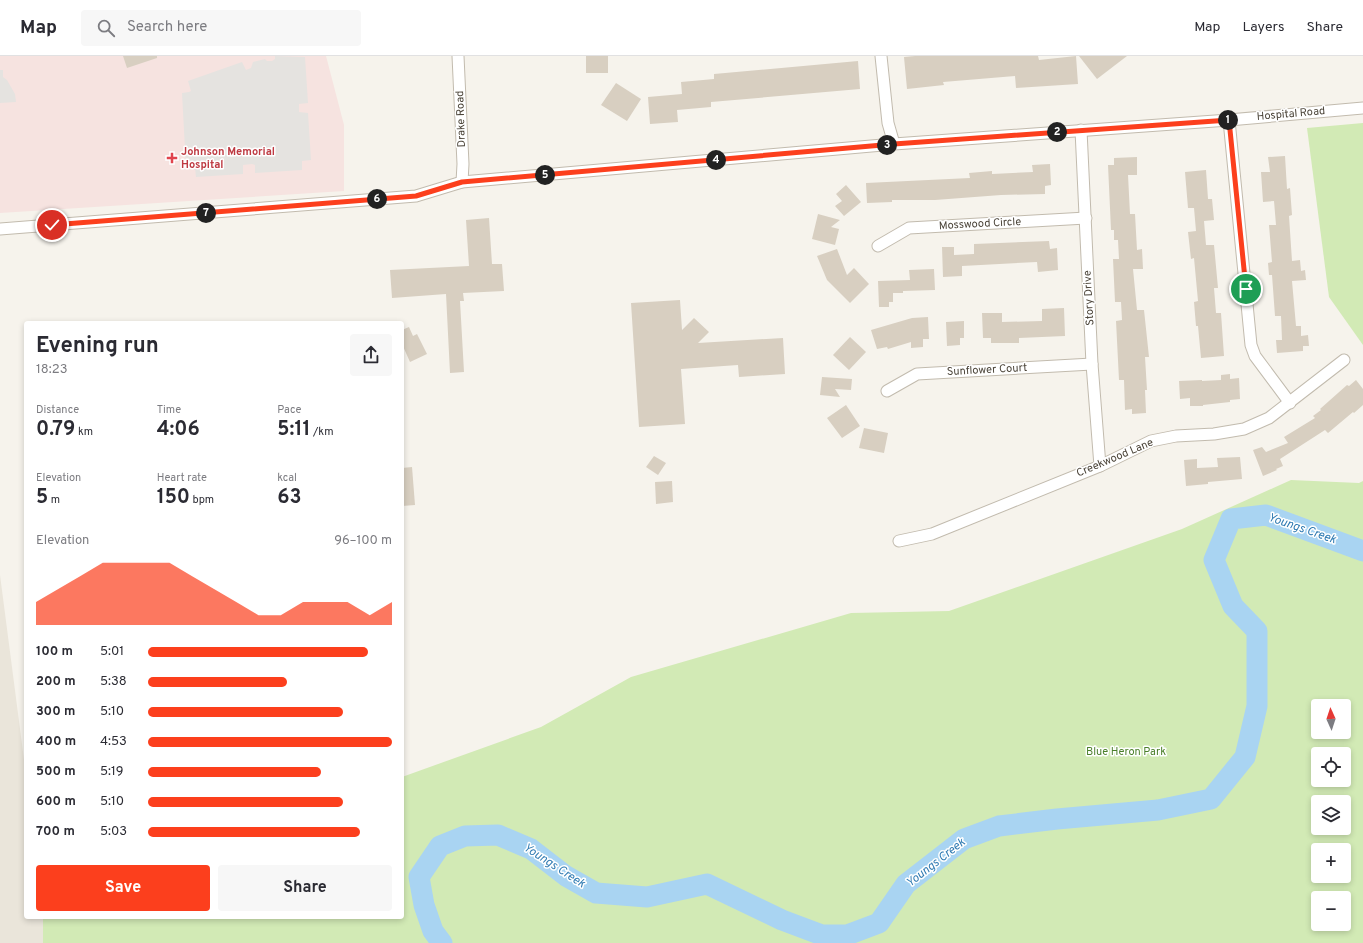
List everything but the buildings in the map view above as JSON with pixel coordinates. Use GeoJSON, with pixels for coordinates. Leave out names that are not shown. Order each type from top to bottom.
{"type":"FeatureCollection","features":[{"type":"Feature","properties":{"kind":"street","name":"Drake Road"},"geometry":{"type":"LineString","coordinates":[[458,56],[463,164],[462,182]]}},
{"type":"Feature","properties":{"kind":"street"},"geometry":{"type":"LineString","coordinates":[[881,56],[888,123],[894,144]]}},
{"type":"Feature","properties":{"kind":"street","name":"Hospital Road"},"geometry":{"type":"LineString","coordinates":[[0,229],[416,196],[462,182],[894,144],[1229,120],[1363,108]]}},
{"type":"Feature","properties":{"kind":"street"},"geometry":{"type":"LineString","coordinates":[[1229,120],[1252,345],[1258,361],[1290,403]]}},
{"type":"Feature","properties":{"kind":"street","name":"Story Drive"},"geometry":{"type":"LineString","coordinates":[[1081,130],[1092,364],[1100,466]]}},
{"type":"Feature","properties":{"kind":"street","name":"Mosswood Circle"},"geometry":{"type":"LineString","coordinates":[[878,246],[909,228],[1086,218]]}},
{"type":"Feature","properties":{"kind":"street","name":"Creekwood Lane"},"geometry":{"type":"LineString","coordinates":[[899,540],[932,534],[1100,466],[1152,441],[1176,436],[1214,434],[1244,429],[1269,418],[1344,360]]}},
{"type":"Feature","properties":{"kind":"street","name":"Sunflower Court"},"geometry":{"type":"LineString","coordinates":[[887,391],[917,374],[1092,364]]}},
{"type":"Feature","properties":{"kind":"shaded area","name":"Johnson Memorial Hospital"},"geometry":{"type":"Polygon","coordinates":[[[0,56],[326,56],[344,125],[344,191],[0,213],[0,56]]]}},
{"type":"Feature","properties":{"kind":"shaded area"},"geometry":{"type":"Polygon","coordinates":[[[275,56],[305,57],[308,103],[299,104],[299,112],[308,113],[311,160],[302,161],[302,170],[255,173],[255,165],[252,164],[243,165],[243,174],[196,177],[195,168],[186,168],[182,93],[191,91],[188,81],[242,62],[246,70],[251,68],[253,62],[265,59],[267,61],[272,61],[275,59],[275,56]]]}},
{"type":"Feature","properties":{"kind":"shaded area"},"geometry":{"type":"Polygon","coordinates":[[[0,70],[3,70],[3,77],[7,80],[15,94],[16,102],[0,103],[0,70]]]}},
{"type":"Feature","properties":{"kind":"shaded area"},"geometry":{"type":"Polygon","coordinates":[[[0,575],[24,760],[24,919],[43,919],[43,943],[0,943],[0,575]]]}},
{"type":"Feature","properties":{"kind":"green space"},"geometry":{"type":"Polygon","coordinates":[[[1363,123],[1363,345],[1329,297],[1307,128],[1363,123]]]}},
{"type":"Feature","properties":{"kind":"green space","name":"Blue Heron Park"},"geometry":{"type":"Polygon","coordinates":[[[1291,480],[1359,483],[1363,481],[1363,943],[43,943],[43,919],[404,919],[404,776],[541,727],[631,677],[851,613],[949,611],[1182,529],[1291,480]]]}},
{"type":"Feature","properties":{"kind":"waterway","name":"Youngs Creek"},"geometry":{"type":"LineString","coordinates":[[442,943],[433,931],[424,905],[419,877],[440,846],[465,836],[498,835],[531,849],[566,876],[596,893],[647,897],[707,884],[782,920],[822,935],[847,935],[879,923],[906,884],[964,839],[999,826],[1158,810],[1211,799],[1245,757],[1257,706],[1257,631],[1233,606],[1214,560],[1231,519],[1266,515],[1363,551]]}},
{"type":"Feature","properties":{"kind":"place","name":"Johnson Memorial Hospital"},"geometry":{"type":"Point","coordinates":[172,158]}},
{"type":"Feature","properties":{"kind":"route"},"geometry":{"type":"LineString","coordinates":[[52,225],[416,196],[462,182],[894,144],[1229,120],[1246,289]]}}]}
